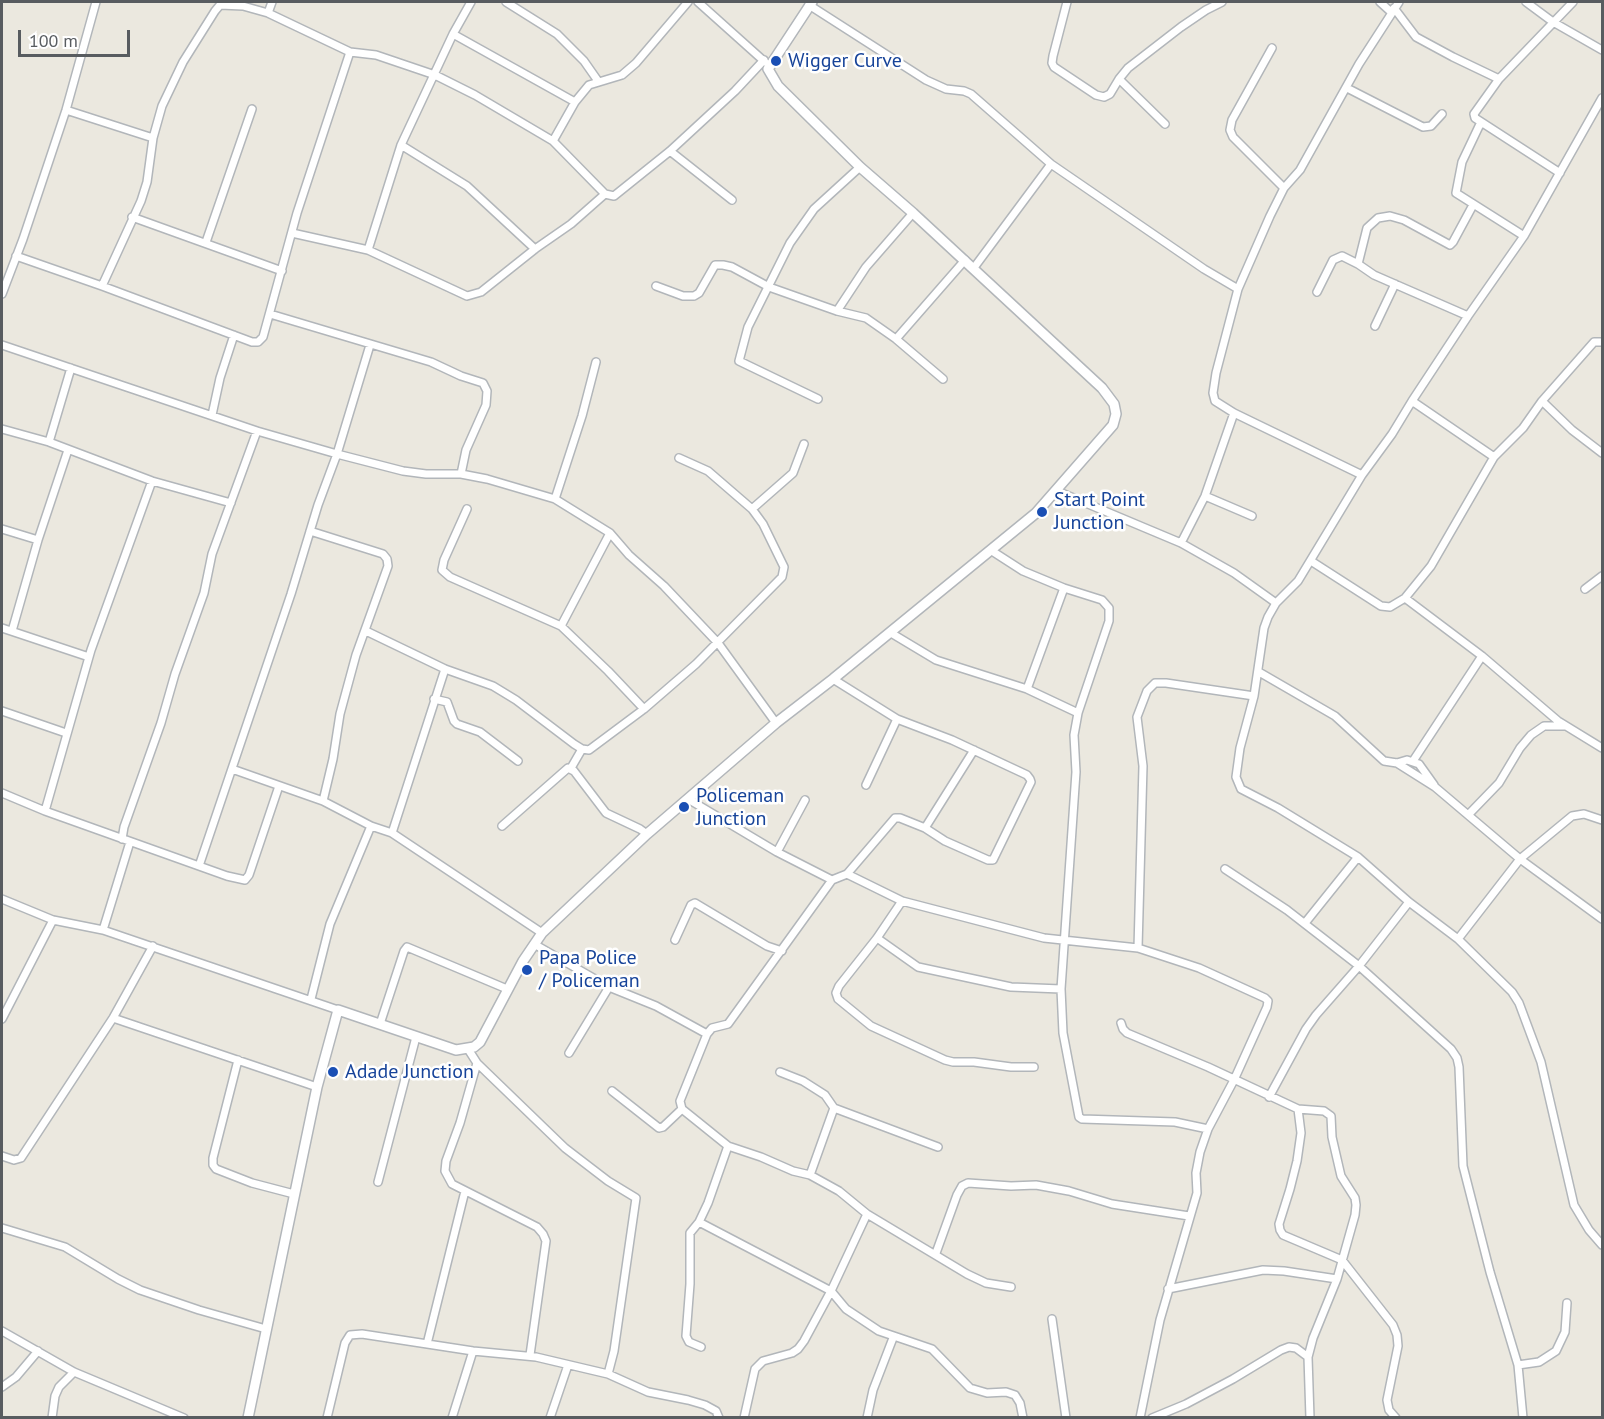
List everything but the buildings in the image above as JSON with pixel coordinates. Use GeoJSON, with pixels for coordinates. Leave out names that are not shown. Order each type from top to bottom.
{"type":"FeatureCollection","features":[{"type":"Feature","properties":{"kind":"street"},"geometry":{"type":"LineString","coordinates":[[2,294],[66,110],[96,2]]}},
{"type":"Feature","properties":{"kind":"street"},"geometry":{"type":"LineString","coordinates":[[268,14],[272,2]]}},
{"type":"Feature","properties":{"kind":"street"},"geometry":{"type":"LineString","coordinates":[[368,250],[401,145],[453,34],[471,2]]}},
{"type":"Feature","properties":{"kind":"street"},"geometry":{"type":"LineString","coordinates":[[506,2],[557,34],[584,61],[598,81]]}},
{"type":"Feature","properties":{"kind":"street"},"geometry":{"type":"LineString","coordinates":[[553,141],[575,102],[589,85],[622,75],[636,63],[688,2]]}},
{"type":"Feature","properties":{"kind":"street"},"geometry":{"type":"LineString","coordinates":[[1067,2],[1052,63],[1054,67],[1096,95],[1104,97],[1110,94],[1128,68],[1206,10],[1222,2]]}},
{"type":"Feature","properties":{"kind":"street"},"geometry":{"type":"LineString","coordinates":[[1203,2],[1206,10]]}},
{"type":"Feature","properties":{"kind":"street"},"geometry":{"type":"LineString","coordinates":[[1380,2],[1395,7],[1416,37],[1499,79]]}},
{"type":"Feature","properties":{"kind":"street"},"geometry":{"type":"LineString","coordinates":[[1526,2],[1602,50]]}},
{"type":"Feature","properties":{"kind":"street"},"geometry":{"type":"LineString","coordinates":[[1560,173],[1475,118],[1474,114],[1499,79],[1573,2]]}},
{"type":"Feature","properties":{"kind":"street"},"geometry":{"type":"LineString","coordinates":[[2,899],[53,920],[103,930],[153,946],[456,1050],[468,1049],[480,1042],[507,989],[542,933],[647,834],[776,723],[891,633],[1036,513],[1113,425],[1116,414],[1114,404],[1102,388],[965,260],[860,167],[778,86],[766,65],[702,3]]}},
{"type":"Feature","properties":{"kind":"street"},"geometry":{"type":"LineString","coordinates":[[102,286],[141,201],[147,182],[153,138],[169,89],[220,5],[243,6],[268,14],[350,52],[376,55],[435,75],[475,95],[553,141],[605,194],[614,196],[670,151],[766,65],[811,3],[926,80],[937,86],[971,94],[1051,164],[1204,269],[1238,289]]}},
{"type":"Feature","properties":{"kind":"street"},"geometry":{"type":"LineString","coordinates":[[1362,475],[1234,413],[1215,401],[1213,393],[1238,289],[1284,188],[1300,170],[1359,64],[1395,7]]}},
{"type":"Feature","properties":{"kind":"street"},"geometry":{"type":"LineString","coordinates":[[453,34],[575,102]]}},
{"type":"Feature","properties":{"kind":"street"},"geometry":{"type":"LineString","coordinates":[[1272,48],[1232,120],[1230,130],[1233,137],[1284,188]]}},
{"type":"Feature","properties":{"kind":"street"},"geometry":{"type":"LineString","coordinates":[[16,256],[252,342],[258,342],[270,314],[292,232],[350,52]]}},
{"type":"Feature","properties":{"kind":"street"},"geometry":{"type":"LineString","coordinates":[[1119,79],[1165,124]]}},
{"type":"Feature","properties":{"kind":"street"},"geometry":{"type":"LineString","coordinates":[[1347,88],[1423,127],[1431,126],[1442,114]]}},
{"type":"Feature","properties":{"kind":"street"},"geometry":{"type":"LineString","coordinates":[[1601,1240],[1589,1230],[1574,1205],[1541,1062],[1519,1003],[1512,992],[1458,939],[1409,902],[1358,857],[1278,808],[1248,794],[1241,789],[1236,777],[1240,748],[1259,672],[1264,628],[1268,617],[1276,603],[1292,588],[1311,561],[1362,475],[1392,434],[1468,316],[1524,237],[1602,101]]}},
{"type":"Feature","properties":{"kind":"street"},"geometry":{"type":"LineString","coordinates":[[206,242],[252,109]]}},
{"type":"Feature","properties":{"kind":"street"},"geometry":{"type":"LineString","coordinates":[[66,110],[153,138]]}},
{"type":"Feature","properties":{"kind":"street"},"geometry":{"type":"LineString","coordinates":[[1481,122],[1462,162],[1455,187],[1456,193],[1524,237]]}},
{"type":"Feature","properties":{"kind":"street"},"geometry":{"type":"LineString","coordinates":[[401,145],[467,186],[535,249]]}},
{"type":"Feature","properties":{"kind":"street"},"geometry":{"type":"LineString","coordinates":[[670,151],[732,200]]}},
{"type":"Feature","properties":{"kind":"street"},"geometry":{"type":"LineString","coordinates":[[973,269],[1051,164]]}},
{"type":"Feature","properties":{"kind":"street"},"geometry":{"type":"LineString","coordinates":[[818,399],[739,361],[748,327],[790,243],[814,209],[860,167]]}},
{"type":"Feature","properties":{"kind":"street"},"geometry":{"type":"LineString","coordinates":[[292,232],[368,250],[467,296],[481,292],[571,224],[605,194]]}},
{"type":"Feature","properties":{"kind":"street"},"geometry":{"type":"LineString","coordinates":[[1358,264],[1367,228],[1378,218],[1390,216],[1404,220],[1450,245],[1473,205]]}},
{"type":"Feature","properties":{"kind":"street"},"geometry":{"type":"LineString","coordinates":[[837,311],[866,267],[913,213]]}},
{"type":"Feature","properties":{"kind":"street"},"geometry":{"type":"LineString","coordinates":[[132,217],[282,271]]}},
{"type":"Feature","properties":{"kind":"street"},"geometry":{"type":"LineString","coordinates":[[1317,292],[1330,264],[1336,258],[1346,257],[1374,275],[1468,316]]}},
{"type":"Feature","properties":{"kind":"street"},"geometry":{"type":"LineString","coordinates":[[896,339],[965,260]]}},
{"type":"Feature","properties":{"kind":"street"},"geometry":{"type":"LineString","coordinates":[[656,286],[683,296],[694,296],[699,293],[715,266],[732,267],[769,287],[837,311],[866,318],[896,339],[943,379]]}},
{"type":"Feature","properties":{"kind":"street"},"geometry":{"type":"LineString","coordinates":[[1375,326],[1395,284]]}},
{"type":"Feature","properties":{"kind":"street"},"geometry":{"type":"LineString","coordinates":[[270,314],[431,362],[483,383],[487,392],[486,405],[466,450],[461,474]]}},
{"type":"Feature","properties":{"kind":"street"},"geometry":{"type":"LineString","coordinates":[[212,415],[220,378],[234,335]]}},
{"type":"Feature","properties":{"kind":"street"},"geometry":{"type":"LineString","coordinates":[[1311,561],[1385,608],[1405,598],[1431,566],[1494,457],[1523,428],[1542,401],[1594,342],[1602,342]]}},
{"type":"Feature","properties":{"kind":"street"},"geometry":{"type":"LineString","coordinates":[[2,345],[257,430],[337,454],[403,471],[426,474],[461,474],[487,479],[555,499],[610,533],[629,555],[664,586],[718,643],[776,723]]}},
{"type":"Feature","properties":{"kind":"street"},"geometry":{"type":"LineString","coordinates":[[199,866],[337,454],[369,345]]}},
{"type":"Feature","properties":{"kind":"street"},"geometry":{"type":"LineString","coordinates":[[555,499],[582,416],[596,362]]}},
{"type":"Feature","properties":{"kind":"street"},"geometry":{"type":"LineString","coordinates":[[48,442],[71,368]]}},
{"type":"Feature","properties":{"kind":"street"},"geometry":{"type":"LineString","coordinates":[[1412,401],[1494,457]]}},
{"type":"Feature","properties":{"kind":"street"},"geometry":{"type":"LineString","coordinates":[[1542,401],[1572,430],[1602,453]]}},
{"type":"Feature","properties":{"kind":"street"},"geometry":{"type":"LineString","coordinates":[[1181,543],[1204,496],[1234,413]]}},
{"type":"Feature","properties":{"kind":"street"},"geometry":{"type":"LineString","coordinates":[[2,429],[48,442],[152,480],[231,503]]}},
{"type":"Feature","properties":{"kind":"street"},"geometry":{"type":"LineString","coordinates":[[122,839],[124,826],[204,593],[212,554],[257,430]]}},
{"type":"Feature","properties":{"kind":"street"},"geometry":{"type":"LineString","coordinates":[[752,509],[793,473],[804,444]]}},
{"type":"Feature","properties":{"kind":"street"},"geometry":{"type":"LineString","coordinates":[[12,631],[68,450]]}},
{"type":"Feature","properties":{"kind":"street"},"geometry":{"type":"LineString","coordinates":[[366,631],[445,669],[493,686],[516,700],[582,749],[589,750],[644,709],[718,643],[782,577],[784,567],[763,524],[752,509],[708,471],[679,458]]}},
{"type":"Feature","properties":{"kind":"street"},"geometry":{"type":"LineString","coordinates":[[45,811],[89,657],[152,480]]}},
{"type":"Feature","properties":{"kind":"street"},"geometry":{"type":"LineString","coordinates":[[1057,491],[1181,543],[1234,573],[1276,603]]}},
{"type":"Feature","properties":{"kind":"street"},"geometry":{"type":"LineString","coordinates":[[1204,496],[1252,516]]}},
{"type":"Feature","properties":{"kind":"street"},"geometry":{"type":"LineString","coordinates":[[467,509],[444,560],[442,570],[450,577],[561,626],[608,670],[644,709]]}},
{"type":"Feature","properties":{"kind":"street"},"geometry":{"type":"LineString","coordinates":[[2,530],[39,540]]}},
{"type":"Feature","properties":{"kind":"street"},"geometry":{"type":"LineString","coordinates":[[310,531],[383,554],[388,566],[356,655],[340,714],[333,759],[322,801]]}},
{"type":"Feature","properties":{"kind":"street"},"geometry":{"type":"LineString","coordinates":[[561,626],[610,533]]}},
{"type":"Feature","properties":{"kind":"street"},"geometry":{"type":"LineString","coordinates":[[992,551],[1023,571],[1064,588],[1102,600],[1109,608],[1109,621],[1078,713],[1074,735],[1076,772],[1060,988],[1063,1033],[1080,1119],[1163,1121],[1208,1129]]}},
{"type":"Feature","properties":{"kind":"street"},"geometry":{"type":"LineString","coordinates":[[1585,589],[1602,576]]}},
{"type":"Feature","properties":{"kind":"street"},"geometry":{"type":"LineString","coordinates":[[1027,689],[1064,588]]}},
{"type":"Feature","properties":{"kind":"street"},"geometry":{"type":"LineString","coordinates":[[1405,598],[1482,656],[1548,713],[1602,748]]}},
{"type":"Feature","properties":{"kind":"street"},"geometry":{"type":"LineString","coordinates":[[2,628],[89,657]]}},
{"type":"Feature","properties":{"kind":"street"},"geometry":{"type":"LineString","coordinates":[[891,633],[936,660],[1027,689],[1078,713]]}},
{"type":"Feature","properties":{"kind":"street"},"geometry":{"type":"LineString","coordinates":[[1413,761],[1482,656]]}},
{"type":"Feature","properties":{"kind":"street"},"geometry":{"type":"LineString","coordinates":[[393,833],[445,669]]}},
{"type":"Feature","properties":{"kind":"street"},"geometry":{"type":"LineString","coordinates":[[1259,672],[1335,716],[1378,758],[1389,763],[1413,761],[1423,768],[1435,787]]}},
{"type":"Feature","properties":{"kind":"street"},"geometry":{"type":"LineString","coordinates":[[833,679],[897,719],[927,729],[974,750],[1027,775],[1031,782],[993,860],[988,860],[945,841],[925,828],[895,818],[847,874],[832,880],[728,1024],[712,1028],[707,1034],[680,1101],[682,1109],[728,1146],[793,1171],[810,1175],[839,1191],[867,1214],[986,1283],[1011,1287]]}},
{"type":"Feature","properties":{"kind":"street"},"geometry":{"type":"LineString","coordinates":[[1138,948],[1143,766],[1137,717],[1147,691],[1155,683],[1166,683],[1254,696]]}},
{"type":"Feature","properties":{"kind":"street"},"geometry":{"type":"LineString","coordinates":[[434,699],[447,702],[457,724],[480,732],[518,761]]}},
{"type":"Feature","properties":{"kind":"street"},"geometry":{"type":"LineString","coordinates":[[2,711],[66,733]]}},
{"type":"Feature","properties":{"kind":"street"},"geometry":{"type":"LineString","coordinates":[[866,785],[897,719]]}},
{"type":"Feature","properties":{"kind":"street"},"geometry":{"type":"LineString","coordinates":[[1469,814],[1499,783],[1520,748],[1531,735],[1544,726],[1569,728]]}},
{"type":"Feature","properties":{"kind":"street"},"geometry":{"type":"LineString","coordinates":[[502,826],[568,768],[571,768],[582,749]]}},
{"type":"Feature","properties":{"kind":"street"},"geometry":{"type":"LineString","coordinates":[[925,828],[974,750]]}},
{"type":"Feature","properties":{"kind":"street"},"geometry":{"type":"LineString","coordinates":[[1397,763],[1435,787],[1520,859],[1602,919]]}},
{"type":"Feature","properties":{"kind":"street"},"geometry":{"type":"LineString","coordinates":[[571,768],[606,813],[647,834]]}},
{"type":"Feature","properties":{"kind":"street"},"geometry":{"type":"LineString","coordinates":[[232,770],[322,801],[371,826],[393,833],[542,933]]}},
{"type":"Feature","properties":{"kind":"street"},"geometry":{"type":"LineString","coordinates":[[2,793],[130,842],[227,876],[245,880],[249,875],[279,786]]}},
{"type":"Feature","properties":{"kind":"street"},"geometry":{"type":"LineString","coordinates":[[688,799],[777,852],[832,880]]}},
{"type":"Feature","properties":{"kind":"street"},"geometry":{"type":"LineString","coordinates":[[777,852],[805,800]]}},
{"type":"Feature","properties":{"kind":"street"},"geometry":{"type":"LineString","coordinates":[[1458,939],[1520,859],[1575,815],[1584,814],[1602,820]]}},
{"type":"Feature","properties":{"kind":"street"},"geometry":{"type":"LineString","coordinates":[[311,999],[330,924],[371,826]]}},
{"type":"Feature","properties":{"kind":"street"},"geometry":{"type":"LineString","coordinates":[[103,930],[130,842]]}},
{"type":"Feature","properties":{"kind":"street"},"geometry":{"type":"LineString","coordinates":[[1305,922],[1358,857]]}},
{"type":"Feature","properties":{"kind":"street"},"geometry":{"type":"LineString","coordinates":[[1225,869],[1305,922],[1359,966],[1451,1049],[1457,1058],[1462,1167],[1487,1263],[1518,1365],[1523,1418]]}},
{"type":"Feature","properties":{"kind":"street"},"geometry":{"type":"LineString","coordinates":[[847,874],[902,902],[1044,938],[1138,948],[1199,968],[1265,998],[1268,1002],[1234,1080],[1208,1129],[1197,1162],[1197,1193],[1160,1320],[1140,1418]]}},
{"type":"Feature","properties":{"kind":"street"},"geometry":{"type":"LineString","coordinates":[[902,902],[839,986],[836,993],[838,999],[871,1026],[945,1060],[1034,1068]]}},
{"type":"Feature","properties":{"kind":"street"},"geometry":{"type":"LineString","coordinates":[[1269,1097],[1316,1015],[1359,966],[1409,902]]}},
{"type":"Feature","properties":{"kind":"street"},"geometry":{"type":"LineString","coordinates":[[675,940],[695,903],[767,946],[782,951]]}},
{"type":"Feature","properties":{"kind":"street"},"geometry":{"type":"LineString","coordinates":[[2,1020],[53,920]]}},
{"type":"Feature","properties":{"kind":"street"},"geometry":{"type":"LineString","coordinates":[[877,938],[918,967],[1011,987],[1060,988]]}},
{"type":"Feature","properties":{"kind":"street"},"geometry":{"type":"LineString","coordinates":[[534,944],[609,987],[656,1006],[707,1034]]}},
{"type":"Feature","properties":{"kind":"street"},"geometry":{"type":"LineString","coordinates":[[2,1156],[14,1160],[21,1158],[113,1018],[153,946]]}},
{"type":"Feature","properties":{"kind":"street"},"geometry":{"type":"LineString","coordinates":[[380,1024],[407,947],[507,989]]}},
{"type":"Feature","properties":{"kind":"street"},"geometry":{"type":"LineString","coordinates":[[569,1053],[609,987]]}},
{"type":"Feature","properties":{"kind":"street"},"geometry":{"type":"LineString","coordinates":[[248,1418],[317,1087],[338,1010]]}},
{"type":"Feature","properties":{"kind":"street"},"geometry":{"type":"LineString","coordinates":[[113,1018],[317,1087]]}},
{"type":"Feature","properties":{"kind":"street"},"geometry":{"type":"LineString","coordinates":[[1121,1023],[1127,1033],[1298,1110],[1324,1111],[1331,1116],[1332,1137],[1341,1176],[1355,1197],[1355,1215],[1337,1279],[1313,1338],[1308,1357],[1310,1418]]}},
{"type":"Feature","properties":{"kind":"street"},"geometry":{"type":"LineString","coordinates":[[378,1182],[416,1037]]}},
{"type":"Feature","properties":{"kind":"street"},"geometry":{"type":"LineString","coordinates":[[468,1049],[477,1063],[565,1148],[608,1181],[636,1198],[614,1351],[608,1374]]}},
{"type":"Feature","properties":{"kind":"street"},"geometry":{"type":"LineString","coordinates":[[238,1060],[213,1165],[252,1183],[294,1194]]}},
{"type":"Feature","properties":{"kind":"street"},"geometry":{"type":"LineString","coordinates":[[477,1063],[460,1123],[446,1161],[445,1171],[452,1184],[537,1227],[543,1234],[546,1241],[530,1355]]}},
{"type":"Feature","properties":{"kind":"street"},"geometry":{"type":"LineString","coordinates":[[780,1072],[803,1081],[825,1095],[834,1108],[938,1147]]}},
{"type":"Feature","properties":{"kind":"street"},"geometry":{"type":"LineString","coordinates":[[612,1091],[658,1128],[663,1127],[682,1109]]}},
{"type":"Feature","properties":{"kind":"street"},"geometry":{"type":"LineString","coordinates":[[810,1175],[834,1108]]}},
{"type":"Feature","properties":{"kind":"street"},"geometry":{"type":"LineString","coordinates":[[1298,1110],[1301,1133],[1290,1189],[1279,1224],[1280,1230],[1283,1235],[1342,1260],[1383,1312],[1397,1335],[1398,1346],[1387,1400],[1389,1410],[1396,1418]]}},
{"type":"Feature","properties":{"kind":"street"},"geometry":{"type":"LineString","coordinates":[[701,1347],[689,1342],[686,1336],[690,1284],[690,1233],[699,1222],[708,1203],[728,1146]]}},
{"type":"Feature","properties":{"kind":"street"},"geometry":{"type":"LineString","coordinates":[[936,1253],[957,1195],[962,1186],[968,1183],[1036,1185],[1069,1191],[1112,1204],[1189,1216]]}},
{"type":"Feature","properties":{"kind":"street"},"geometry":{"type":"LineString","coordinates":[[427,1344],[465,1191]]}},
{"type":"Feature","properties":{"kind":"street"},"geometry":{"type":"LineString","coordinates":[[744,1418],[756,1369],[763,1361],[798,1349],[831,1291],[867,1214]]}},
{"type":"Feature","properties":{"kind":"street"},"geometry":{"type":"LineString","coordinates":[[699,1222],[831,1291],[846,1309],[879,1331],[893,1338],[932,1349],[959,1380],[970,1388],[987,1393],[1006,1392],[1015,1395],[1020,1403],[1023,1418]]}},
{"type":"Feature","properties":{"kind":"street"},"geometry":{"type":"LineString","coordinates":[[2,1228],[65,1246],[140,1290],[266,1329]]}},
{"type":"Feature","properties":{"kind":"street"},"geometry":{"type":"LineString","coordinates":[[1168,1289],[1263,1270],[1337,1279]]}},
{"type":"Feature","properties":{"kind":"street"},"geometry":{"type":"LineString","coordinates":[[1518,1365],[1539,1362],[1556,1351],[1565,1332],[1567,1303]]}},
{"type":"Feature","properties":{"kind":"street"},"geometry":{"type":"LineString","coordinates":[[1052,1319],[1066,1418]]}},
{"type":"Feature","properties":{"kind":"street"},"geometry":{"type":"LineString","coordinates":[[2,1331],[74,1372],[184,1418]]}},
{"type":"Feature","properties":{"kind":"street"},"geometry":{"type":"LineString","coordinates":[[327,1418],[345,1343],[350,1335],[362,1334],[473,1351],[530,1355],[608,1374],[648,1392],[705,1405],[716,1411],[719,1418]]}},
{"type":"Feature","properties":{"kind":"street"},"geometry":{"type":"LineString","coordinates":[[867,1418],[873,1390],[893,1338]]}},
{"type":"Feature","properties":{"kind":"street"},"geometry":{"type":"LineString","coordinates":[[1152,1418],[1186,1404],[1224,1384],[1281,1350],[1289,1347],[1296,1348],[1308,1357]]}},
{"type":"Feature","properties":{"kind":"street"},"geometry":{"type":"LineString","coordinates":[[2,1387],[16,1377],[38,1351]]}},
{"type":"Feature","properties":{"kind":"street"},"geometry":{"type":"LineString","coordinates":[[452,1418],[473,1351]]}},
{"type":"Feature","properties":{"kind":"street"},"geometry":{"type":"LineString","coordinates":[[550,1418],[568,1365]]}},
{"type":"Feature","properties":{"kind":"street"},"geometry":{"type":"LineString","coordinates":[[52,1418],[55,1396],[59,1387],[74,1372]]}},
{"type":"Feature","properties":{"kind":"place","name":"Wigger Curve"},"geometry":{"type":"Point","coordinates":[776,61]}},
{"type":"Feature","properties":{"kind":"place","name":"Start Point Junction"},"geometry":{"type":"Point","coordinates":[1042,512]}},
{"type":"Feature","properties":{"kind":"place","name":"Policeman Junction"},"geometry":{"type":"Point","coordinates":[684,807]}},
{"type":"Feature","properties":{"kind":"place","name":"Papa Police / Policeman"},"geometry":{"type":"Point","coordinates":[527,970]}},
{"type":"Feature","properties":{"kind":"place","name":"Adade Junction"},"geometry":{"type":"Point","coordinates":[333,1072]}}]}
